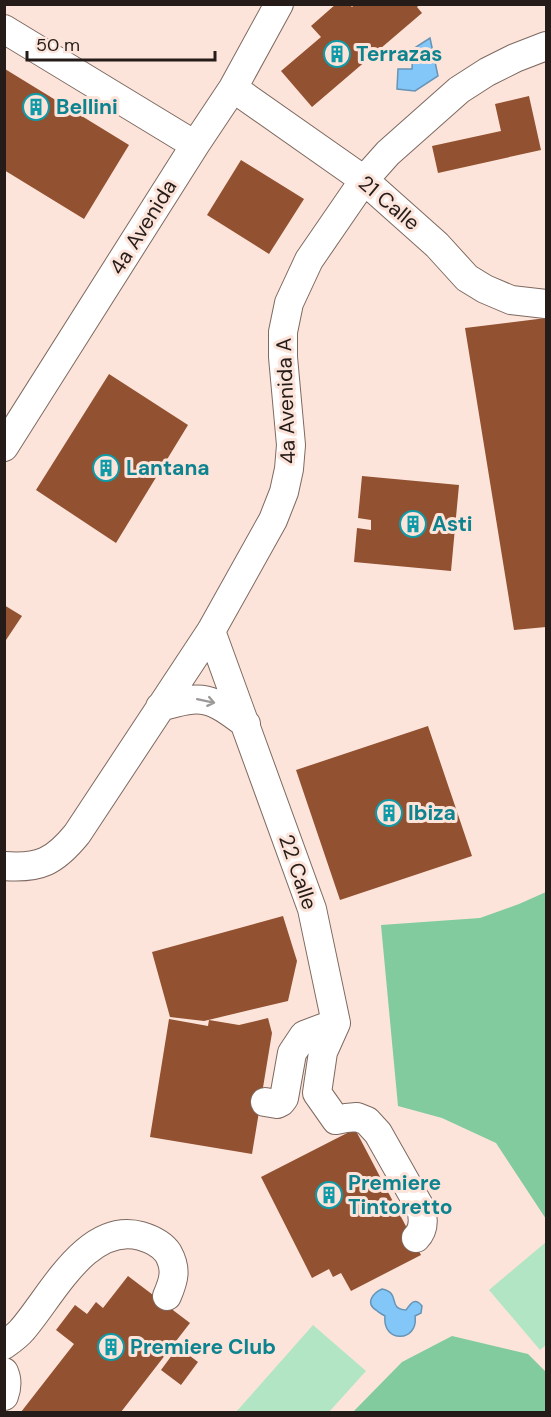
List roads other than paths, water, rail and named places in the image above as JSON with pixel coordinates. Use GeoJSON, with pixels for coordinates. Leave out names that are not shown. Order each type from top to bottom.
{"type":"FeatureCollection","features":[{"type":"Feature","properties":{"kind":"street","name":"4a Avenida"},"geometry":{"type":"LineString","coordinates":[[4,447],[233,88],[279,4]]}},
{"type":"Feature","properties":{"kind":"street"},"geometry":{"type":"LineString","coordinates":[[4,28],[195,145]]}},
{"type":"Feature","properties":{"kind":"street","name":"4a Avenida A"},"geometry":{"type":"LineString","coordinates":[[4,866],[36,865],[56,856],[67,847],[211,630],[273,520],[290,469],[291,445],[283,332],[289,303],[309,260],[364,180],[388,153],[459,90],[487,72],[546,46]]}},
{"type":"Feature","properties":{"kind":"street","name":"21 Calle"},"geometry":{"type":"LineString","coordinates":[[233,88],[364,180],[437,245],[467,278],[511,300],[546,304]]}},
{"type":"Feature","properties":{"kind":"street","name":"22 Calle"},"geometry":{"type":"LineString","coordinates":[[211,630],[312,909],[336,1023]]}},
{"type":"Feature","properties":{"kind":"street"},"geometry":{"type":"LineString","coordinates":[[160,706],[183,700],[211,701],[225,708],[246,724]]}},
{"type":"Feature","properties":{"kind":"street"},"geometry":{"type":"LineString","coordinates":[[265,1102],[277,1104],[284,1098],[292,1053],[304,1035],[336,1023]]}},
{"type":"Feature","properties":{"kind":"street"},"geometry":{"type":"LineString","coordinates":[[336,1023],[323,1052],[317,1092],[336,1120],[357,1118],[367,1121],[378,1133],[380,1152],[402,1194],[421,1209],[424,1219],[421,1234],[416,1238]]}},
{"type":"Feature","properties":{"kind":"street"},"geometry":{"type":"LineString","coordinates":[[4,1345],[21,1332],[77,1260],[99,1241],[116,1235],[135,1234],[150,1238],[165,1248],[174,1263],[173,1282],[167,1296]]}},
{"type":"Feature","properties":{"kind":"street"},"geometry":{"type":"LineString","coordinates":[[4,1372],[7,1377],[4,1396]]}},
{"type":"Feature","properties":{"kind":"water"},"geometry":{"type":"Polygon","coordinates":[[[430,38],[438,76],[415,91],[397,89],[398,69],[412,69],[413,49],[430,38]]]}},
{"type":"Feature","properties":{"kind":"water"},"geometry":{"type":"Polygon","coordinates":[[[382,1289],[391,1294],[400,1309],[406,1310],[415,1301],[422,1306],[421,1313],[415,1316],[412,1331],[406,1335],[394,1335],[389,1331],[385,1316],[371,1304],[373,1296],[382,1289]]]}},
{"type":"Feature","properties":{"kind":"place","name":"Terrazas"},"geometry":{"type":"Point","coordinates":[337,54]}},
{"type":"Feature","properties":{"kind":"place","name":"Bellini"},"geometry":{"type":"Point","coordinates":[36,107]}},
{"type":"Feature","properties":{"kind":"place","name":"Lantana"},"geometry":{"type":"Point","coordinates":[106,468]}},
{"type":"Feature","properties":{"kind":"place","name":"Asti"},"geometry":{"type":"Point","coordinates":[413,524]}},
{"type":"Feature","properties":{"kind":"place","name":"Ibiza"},"geometry":{"type":"Point","coordinates":[389,813]}},
{"type":"Feature","properties":{"kind":"place","name":"Premiere Tintoretto"},"geometry":{"type":"Point","coordinates":[329,1195]}},
{"type":"Feature","properties":{"kind":"place","name":"Premiere Club"},"geometry":{"type":"Point","coordinates":[111,1347]}}]}
